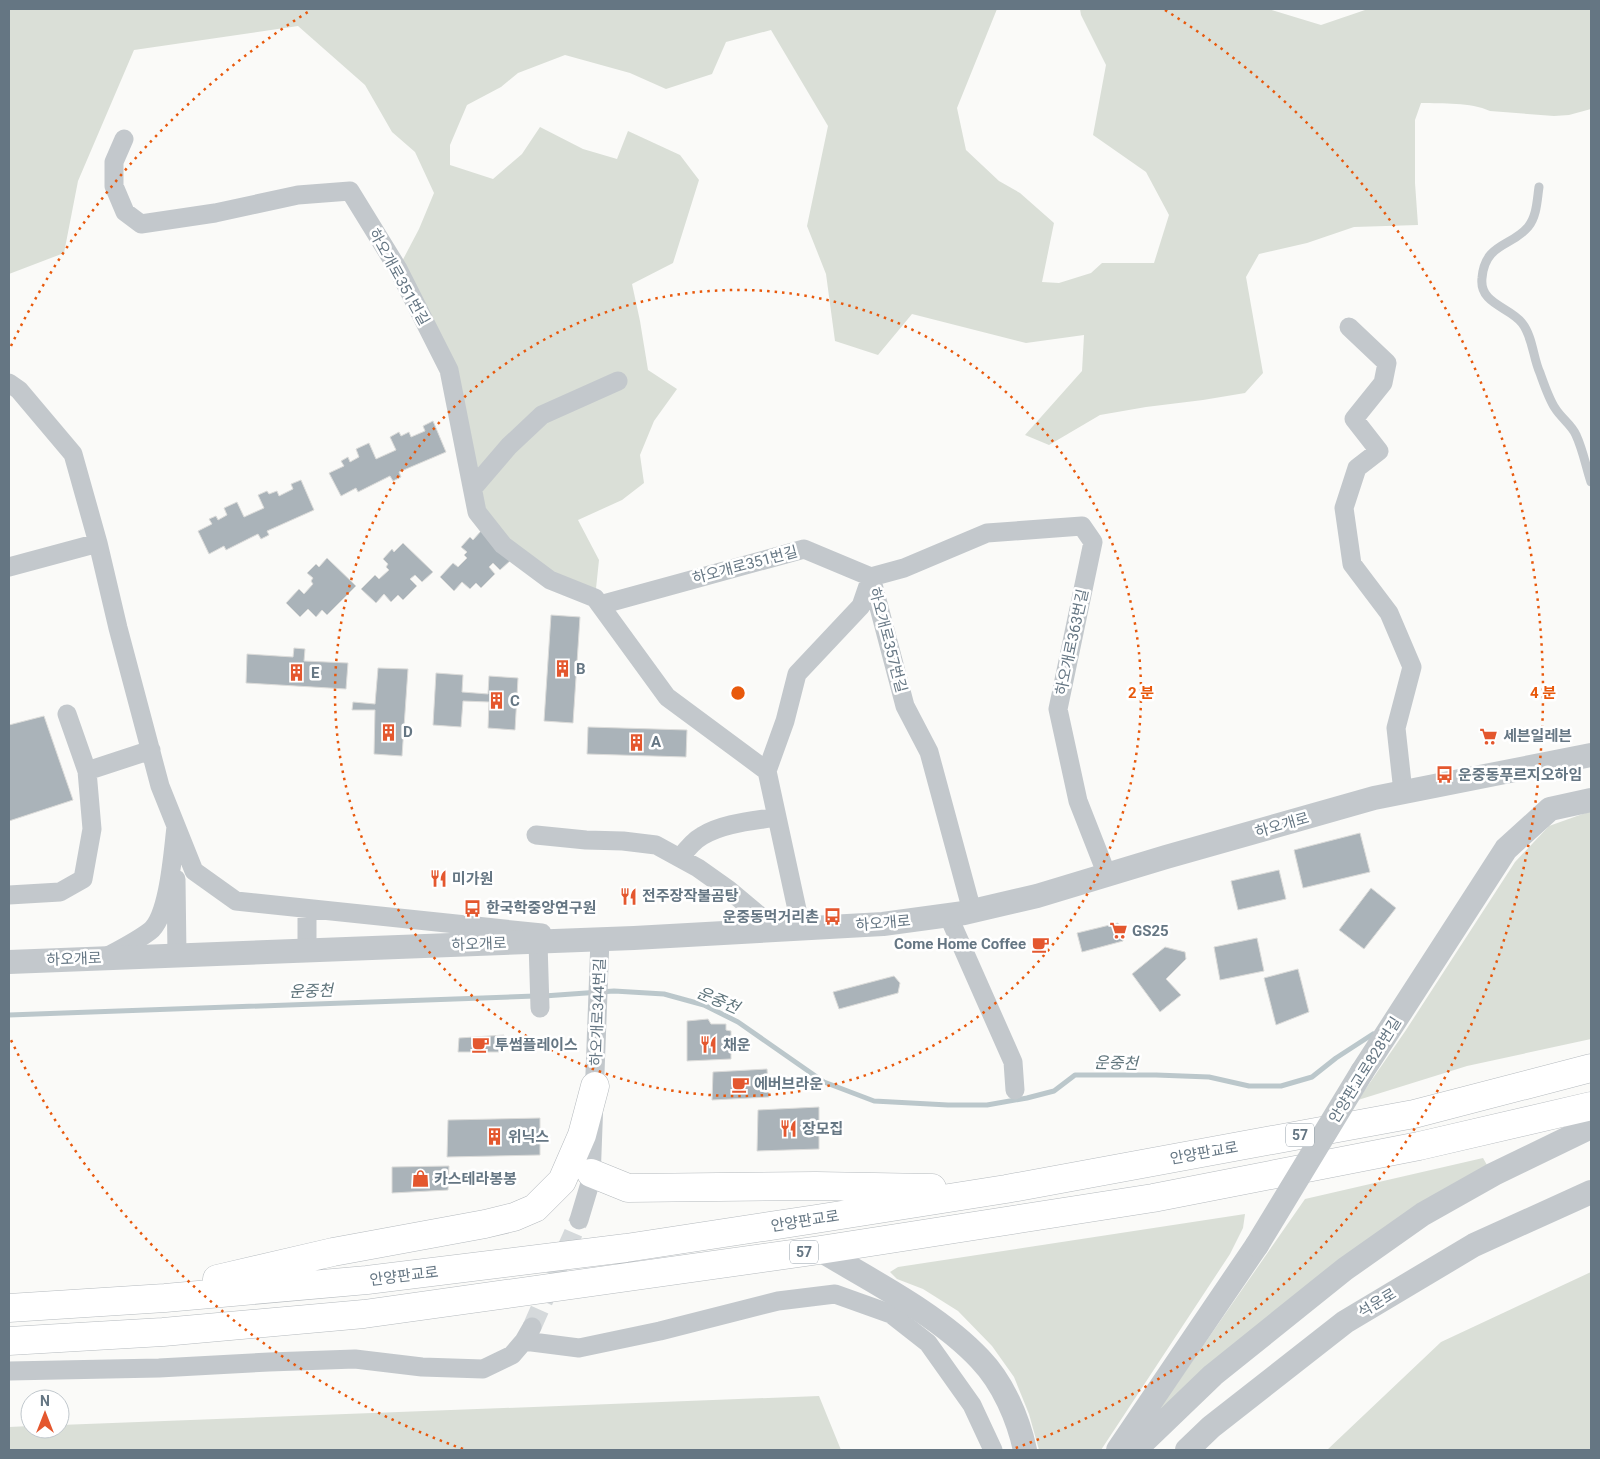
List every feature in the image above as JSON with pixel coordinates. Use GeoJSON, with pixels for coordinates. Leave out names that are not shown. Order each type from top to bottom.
{"type":"FeatureCollection","features":[{"type":"Feature","properties":{"kind":"main road","name":"안양판교로"},"geometry":{"type":"LineString","coordinates":[[9,1307],[165,1298],[367,1280],[626,1248],[1006,1190],[1414,1114],[1591,1068]]}},
{"type":"Feature","properties":{"kind":"main road"},"geometry":{"type":"LineString","coordinates":[[9,1307],[222,1278],[333,1252],[514,1217],[535,1208],[562,1181],[582,1135],[595,1086]]}},
{"type":"Feature","properties":{"kind":"main road","name":"안양판교로"},"geometry":{"type":"LineString","coordinates":[[9,1341],[163,1332],[364,1314],[820,1250],[1153,1198],[1418,1146],[1591,1106]]}},
{"type":"Feature","properties":{"kind":"main road"},"geometry":{"type":"LineString","coordinates":[[591,1173],[628,1188],[816,1186],[1006,1190]]}},
{"type":"Feature","properties":{"kind":"street","name":"하오개로351번길"},"geometry":{"type":"LineString","coordinates":[[124,139],[114,162],[114,186],[125,212],[141,224],[214,213],[298,195],[350,191],[398,269],[449,370],[477,512],[504,545],[550,580],[595,598],[667,697],[767,771]]}},
{"type":"Feature","properties":{"kind":"street"},"geometry":{"type":"LineString","coordinates":[[1350,328],[1387,363],[1383,383],[1354,418],[1379,451],[1358,468],[1344,508],[1352,564],[1389,613],[1412,667],[1396,728],[1403,792]]}},
{"type":"Feature","properties":{"kind":"street"},"geometry":{"type":"LineString","coordinates":[[473,488],[509,446],[542,415],[618,381]]}},
{"type":"Feature","properties":{"kind":"street"},"geometry":{"type":"LineString","coordinates":[[9,383],[19,390],[74,454],[160,786],[194,871],[236,901],[600,939]]}},
{"type":"Feature","properties":{"kind":"street","name":"하오개로357번길"},"geometry":{"type":"LineString","coordinates":[[972,911],[929,752],[905,706],[871,577],[904,568],[987,533],[1082,526]]}},
{"type":"Feature","properties":{"kind":"street","name":"하오개로363번길"},"geometry":{"type":"LineString","coordinates":[[1082,526],[1093,542],[1058,709],[1078,801],[1108,875]]}},
{"type":"Feature","properties":{"kind":"street"},"geometry":{"type":"LineString","coordinates":[[14,562],[98,542]]}},
{"type":"Feature","properties":{"kind":"street","name":"하오개로351번길"},"geometry":{"type":"LineString","coordinates":[[600,605],[804,549],[871,577]]}},
{"type":"Feature","properties":{"kind":"street"},"geometry":{"type":"LineString","coordinates":[[801,928],[767,771],[785,721],[797,674],[861,606],[871,577]]}},
{"type":"Feature","properties":{"kind":"street"},"geometry":{"type":"LineString","coordinates":[[9,895],[60,892],[83,879],[92,829],[87,772],[67,714]]}},
{"type":"Feature","properties":{"kind":"street"},"geometry":{"type":"LineString","coordinates":[[87,772],[151,750]]}},
{"type":"Feature","properties":{"kind":"street","name":"하오개로"},"geometry":{"type":"LineString","coordinates":[[9,962],[538,942],[883,924],[972,911],[1037,896],[1374,798],[1591,755]]}},
{"type":"Feature","properties":{"kind":"street","name":"안양판교로828번길"},"geometry":{"type":"LineString","coordinates":[[1118,1450],[1257,1245],[1362,1072],[1506,849],[1550,810],[1591,800]]}},
{"type":"Feature","properties":{"kind":"street"},"geometry":{"type":"LineString","coordinates":[[680,858],[702,836],[718,829],[777,817]]}},
{"type":"Feature","properties":{"kind":"street"},"geometry":{"type":"LineString","coordinates":[[176,826],[177,955]]}},
{"type":"Feature","properties":{"kind":"street"},"geometry":{"type":"LineString","coordinates":[[106,958],[151,930],[161,914],[169,878],[176,826]]}},
{"type":"Feature","properties":{"kind":"street"},"geometry":{"type":"LineString","coordinates":[[536,835],[656,845],[714,879],[760,916],[766,931]]}},
{"type":"Feature","properties":{"kind":"street"},"geometry":{"type":"LineString","coordinates":[[306,950],[307,909]]}},
{"type":"Feature","properties":{"kind":"street"},"geometry":{"type":"LineString","coordinates":[[948,915],[1014,1062],[1015,1090]]}},
{"type":"Feature","properties":{"kind":"street","name":"하오개로344번길"},"geometry":{"type":"LineString","coordinates":[[579,1220],[591,1180],[600,939]]}},
{"type":"Feature","properties":{"kind":"street"},"geometry":{"type":"LineString","coordinates":[[538,942],[540,1008]]}},
{"type":"Feature","properties":{"kind":"street"},"geometry":{"type":"LineString","coordinates":[[1135,1450],[1213,1376],[1344,1269],[1423,1214],[1494,1174],[1591,1127]]}},
{"type":"Feature","properties":{"kind":"street","name":"석운로"},"geometry":{"type":"LineString","coordinates":[[1187,1450],[1211,1427],[1345,1322],[1474,1245],[1591,1192]]}},
{"type":"Feature","properties":{"kind":"street"},"geometry":{"type":"LineString","coordinates":[[820,1250],[916,1308],[953,1333],[981,1360],[1004,1391],[1022,1436],[1024,1450]]}},
{"type":"Feature","properties":{"kind":"street"},"geometry":{"type":"LineString","coordinates":[[9,1371],[159,1368],[355,1359],[422,1367],[482,1369],[512,1355],[528,1334],[579,1348],[778,1301],[835,1294],[891,1314],[928,1343],[972,1405],[994,1450]]}},
{"type":"Feature","properties":{"kind":"lane"},"geometry":{"type":"LineString","coordinates":[[1539,187],[1534,216],[1528,227],[1497,248],[1489,256],[1483,268],[1481,280],[1483,292],[1490,300],[1522,323],[1528,334],[1540,373],[1554,408],[1576,433],[1591,482]]}},
{"type":"Feature","properties":{"kind":"shaded area"},"geometry":{"type":"Polygon","coordinates":[[[9,9],[997,9],[957,108],[966,150],[999,181],[1020,193],[1054,223],[1042,282],[1059,283],[1091,273],[1102,263],[1154,263],[1169,215],[1146,172],[1093,135],[1106,65],[1081,15],[1080,9],[1268,9],[1321,25],[1368,9],[1591,9],[1591,109],[1569,115],[1554,116],[1490,111],[1465,105],[1421,103],[1415,120],[1415,183],[1418,225],[1354,227],[1307,243],[1259,254],[1246,277],[1263,373],[1245,393],[1100,415],[1049,445],[1025,435],[1082,371],[1084,335],[1026,343],[912,314],[878,355],[835,341],[826,274],[807,226],[828,126],[771,30],[726,42],[712,74],[666,89],[630,73],[565,55],[518,73],[501,87],[467,105],[450,145],[450,165],[493,179],[522,154],[540,127],[583,149],[617,159],[628,131],[680,155],[699,180],[673,263],[632,284],[648,370],[677,389],[654,421],[640,455],[644,483],[622,500],[578,520],[599,560],[595,598],[550,580],[477,512],[449,370],[398,269],[419,229],[434,193],[415,152],[392,132],[365,85],[298,26],[134,50],[78,181],[64,253],[9,274],[9,9]]]}},
{"type":"Feature","properties":{"kind":"shaded area"},"geometry":{"type":"Polygon","coordinates":[[[1591,811],[1591,1039],[1467,1066],[1358,1100],[1406,1030],[1515,862],[1549,826],[1591,811]]]}},
{"type":"Feature","properties":{"kind":"shaded area"},"geometry":{"type":"Polygon","coordinates":[[[1483,1158],[1487,1165],[1164,1412],[1159,1409],[1305,1199],[1483,1158]]]}},
{"type":"Feature","properties":{"kind":"shaded area"},"geometry":{"type":"Polygon","coordinates":[[[1245,1214],[1243,1228],[1230,1254],[1101,1450],[1039,1450],[1029,1414],[1014,1377],[992,1346],[958,1311],[923,1289],[897,1279],[890,1272],[898,1267],[1245,1214]]]}},
{"type":"Feature","properties":{"kind":"shaded area"},"geometry":{"type":"Polygon","coordinates":[[[1591,1272],[1591,1450],[1327,1450],[1441,1342],[1591,1272]]]}},
{"type":"Feature","properties":{"kind":"shaded area"},"geometry":{"type":"Polygon","coordinates":[[[819,1396],[841,1450],[9,1450],[9,1427],[20,1426],[20,1439],[70,1439],[70,1425],[819,1396]]]}},
{"type":"Feature","properties":{"kind":"building"},"geometry":{"type":"Polygon","coordinates":[[[433,421],[446,452],[399,472],[401,477],[393,481],[390,476],[358,492],[356,488],[341,496],[329,473],[344,466],[341,461],[348,457],[350,462],[359,457],[356,449],[369,443],[376,459],[396,450],[390,437],[399,432],[401,436],[409,432],[411,437],[425,431],[423,426],[433,421]]]}},
{"type":"Feature","properties":{"kind":"building"},"geometry":{"type":"Polygon","coordinates":[[[301,480],[314,510],[267,531],[269,535],[261,539],[258,534],[226,550],[224,546],[209,554],[198,531],[212,524],[209,519],[216,516],[218,520],[227,515],[224,508],[237,502],[244,517],[264,508],[258,495],[267,491],[269,494],[277,491],[279,496],[293,489],[291,484],[301,480]]]}},
{"type":"Feature","properties":{"kind":"building"},"geometry":{"type":"Polygon","coordinates":[[[481,531],[511,560],[500,570],[493,563],[489,567],[495,574],[481,588],[476,583],[470,589],[462,582],[454,591],[440,577],[453,563],[458,567],[467,558],[464,555],[467,552],[461,547],[470,537],[473,540],[481,531]]]}},
{"type":"Feature","properties":{"kind":"building"},"geometry":{"type":"Polygon","coordinates":[[[403,543],[433,572],[422,582],[415,575],[410,579],[417,586],[403,600],[398,595],[391,602],[384,594],[376,603],[361,589],[375,575],[379,579],[389,570],[386,567],[388,564],[383,559],[392,549],[394,552],[403,543]]]}},
{"type":"Feature","properties":{"kind":"building"},"geometry":{"type":"Polygon","coordinates":[[[327,558],[356,586],[327,615],[322,610],[316,617],[308,609],[300,617],[286,603],[299,589],[304,594],[313,584],[311,581],[313,578],[307,573],[316,564],[319,567],[327,558]]]}},
{"type":"Feature","properties":{"kind":"building","name":"B"},"geometry":{"type":"Polygon","coordinates":[[[551,615],[580,617],[573,723],[544,721],[551,615]]]}},
{"type":"Feature","properties":{"kind":"building","name":"E"},"geometry":{"type":"Polygon","coordinates":[[[294,648],[305,649],[304,661],[348,663],[346,689],[246,683],[247,654],[293,657],[294,648]]]}},
{"type":"Feature","properties":{"kind":"building","name":"D"},"geometry":{"type":"Polygon","coordinates":[[[378,668],[408,669],[402,756],[374,754],[375,710],[352,710],[353,702],[375,704],[378,668]]]}},
{"type":"Feature","properties":{"kind":"building","name":"C"},"geometry":{"type":"Polygon","coordinates":[[[436,673],[463,675],[462,692],[488,694],[489,676],[518,678],[515,730],[488,728],[489,702],[463,701],[461,727],[433,725],[436,673]]]}},
{"type":"Feature","properties":{"kind":"building"},"geometry":{"type":"Polygon","coordinates":[[[44,716],[73,800],[9,821],[9,725],[44,716]]]}},
{"type":"Feature","properties":{"kind":"building","name":"A"},"geometry":{"type":"Polygon","coordinates":[[[588,727],[687,730],[686,757],[587,754],[588,727]]]}},
{"type":"Feature","properties":{"kind":"building"},"geometry":{"type":"Polygon","coordinates":[[[1360,833],[1370,872],[1303,888],[1294,850],[1360,833]]]}},
{"type":"Feature","properties":{"kind":"building"},"geometry":{"type":"Polygon","coordinates":[[[1279,870],[1286,899],[1238,910],[1231,881],[1279,870]]]}},
{"type":"Feature","properties":{"kind":"building"},"geometry":{"type":"Polygon","coordinates":[[[1371,888],[1396,908],[1364,949],[1339,930],[1371,888]]]}},
{"type":"Feature","properties":{"kind":"building"},"geometry":{"type":"Polygon","coordinates":[[[1118,923],[1123,941],[1082,952],[1077,933],[1118,923]]]}},
{"type":"Feature","properties":{"kind":"building"},"geometry":{"type":"Polygon","coordinates":[[[1257,938],[1264,971],[1220,980],[1214,947],[1257,938]]]}},
{"type":"Feature","properties":{"kind":"building"},"geometry":{"type":"Polygon","coordinates":[[[1165,947],[1185,952],[1186,959],[1166,979],[1181,995],[1160,1012],[1132,974],[1165,947]]]}},
{"type":"Feature","properties":{"kind":"building"},"geometry":{"type":"Polygon","coordinates":[[[1298,969],[1309,1012],[1276,1025],[1264,978],[1298,969]]]}},
{"type":"Feature","properties":{"kind":"building"},"geometry":{"type":"Polygon","coordinates":[[[894,976],[900,983],[898,993],[839,1009],[833,992],[894,976]]]}},
{"type":"Feature","properties":{"kind":"building","name":"채운"},"geometry":{"type":"Polygon","coordinates":[[[708,1019],[711,1024],[726,1024],[726,1030],[731,1031],[731,1059],[687,1061],[687,1021],[708,1019]]]}},
{"type":"Feature","properties":{"kind":"building","name":"투썸플레이스"},"geometry":{"type":"Polygon","coordinates":[[[504,1035],[503,1052],[458,1052],[459,1038],[504,1035]]]}},
{"type":"Feature","properties":{"kind":"building","name":"에버브라운"},"geometry":{"type":"Polygon","coordinates":[[[767,1069],[769,1097],[712,1100],[713,1072],[767,1069]]]}},
{"type":"Feature","properties":{"kind":"building","name":"장모집"},"geometry":{"type":"Polygon","coordinates":[[[819,1107],[819,1149],[757,1151],[758,1110],[819,1107]]]}},
{"type":"Feature","properties":{"kind":"building","name":"위닉스"},"geometry":{"type":"Polygon","coordinates":[[[540,1118],[540,1155],[447,1157],[448,1120],[540,1118]]]}},
{"type":"Feature","properties":{"kind":"building","name":"카스테라봉봉"},"geometry":{"type":"Polygon","coordinates":[[[449,1166],[448,1190],[392,1193],[392,1167],[449,1166]]]}},
{"type":"Feature","properties":{"kind":"waterway","name":"운중천"},"geometry":{"type":"LineString","coordinates":[[544,996],[614,991],[664,994],[704,1005],[738,1022],[824,1082],[874,1101],[948,1105],[987,1105],[1027,1098],[1054,1091],[1075,1075],[1209,1077],[1249,1086],[1281,1086],[1312,1077],[1336,1058],[1373,1034]]}},
{"type":"Feature","properties":{"kind":"waterway","name":"운중천"},"geometry":{"type":"LineString","coordinates":[[9,1015],[535,996]]}},
{"type":"Feature","properties":{"kind":"tunnel"},"geometry":{"type":"LineString","coordinates":[[532,1327],[579,1220]]}},
{"type":"Feature","properties":{"kind":"place","name":"B"},"geometry":{"type":"Point","coordinates":[562,669]}},
{"type":"Feature","properties":{"kind":"place","name":"E"},"geometry":{"type":"Point","coordinates":[297,673]}},
{"type":"Feature","properties":{"kind":"place","name":"C"},"geometry":{"type":"Point","coordinates":[496,701]}},
{"type":"Feature","properties":{"kind":"place","name":"D"},"geometry":{"type":"Point","coordinates":[389,732]}},
{"type":"Feature","properties":{"kind":"place","name":"세븐일레븐"},"geometry":{"type":"Point","coordinates":[1489,736]}},
{"type":"Feature","properties":{"kind":"place","name":"A"},"geometry":{"type":"Point","coordinates":[637,742]}},
{"type":"Feature","properties":{"kind":"place","name":"운중동푸르지오하임"},"geometry":{"type":"Point","coordinates":[1444,775]}},
{"type":"Feature","properties":{"kind":"place","name":"미가원"},"geometry":{"type":"Point","coordinates":[438,879]}},
{"type":"Feature","properties":{"kind":"place","name":"전주장작불곰탕"},"geometry":{"type":"Point","coordinates":[628,896]}},
{"type":"Feature","properties":{"kind":"place","name":"한국학중앙연구원"},"geometry":{"type":"Point","coordinates":[472,908]}},
{"type":"Feature","properties":{"kind":"place","name":"운중동먹거리촌"},"geometry":{"type":"Point","coordinates":[833,917]}},
{"type":"Feature","properties":{"kind":"place","name":"GS25"},"geometry":{"type":"Point","coordinates":[1118,931]}},
{"type":"Feature","properties":{"kind":"place","name":"Come Home Coffee"},"geometry":{"type":"Point","coordinates":[1040,944]}},
{"type":"Feature","properties":{"kind":"place","name":"투썸플레이스"},"geometry":{"type":"Point","coordinates":[481,1045]}},
{"type":"Feature","properties":{"kind":"place","name":"채운"},"geometry":{"type":"Point","coordinates":[709,1045]}},
{"type":"Feature","properties":{"kind":"place","name":"에버브라운"},"geometry":{"type":"Point","coordinates":[740,1084]}},
{"type":"Feature","properties":{"kind":"place","name":"장모집"},"geometry":{"type":"Point","coordinates":[788,1129]}},
{"type":"Feature","properties":{"kind":"place","name":"위닉스"},"geometry":{"type":"Point","coordinates":[494,1137]}},
{"type":"Feature","properties":{"kind":"place","name":"카스테라봉봉"},"geometry":{"type":"Point","coordinates":[420,1179]}}]}
